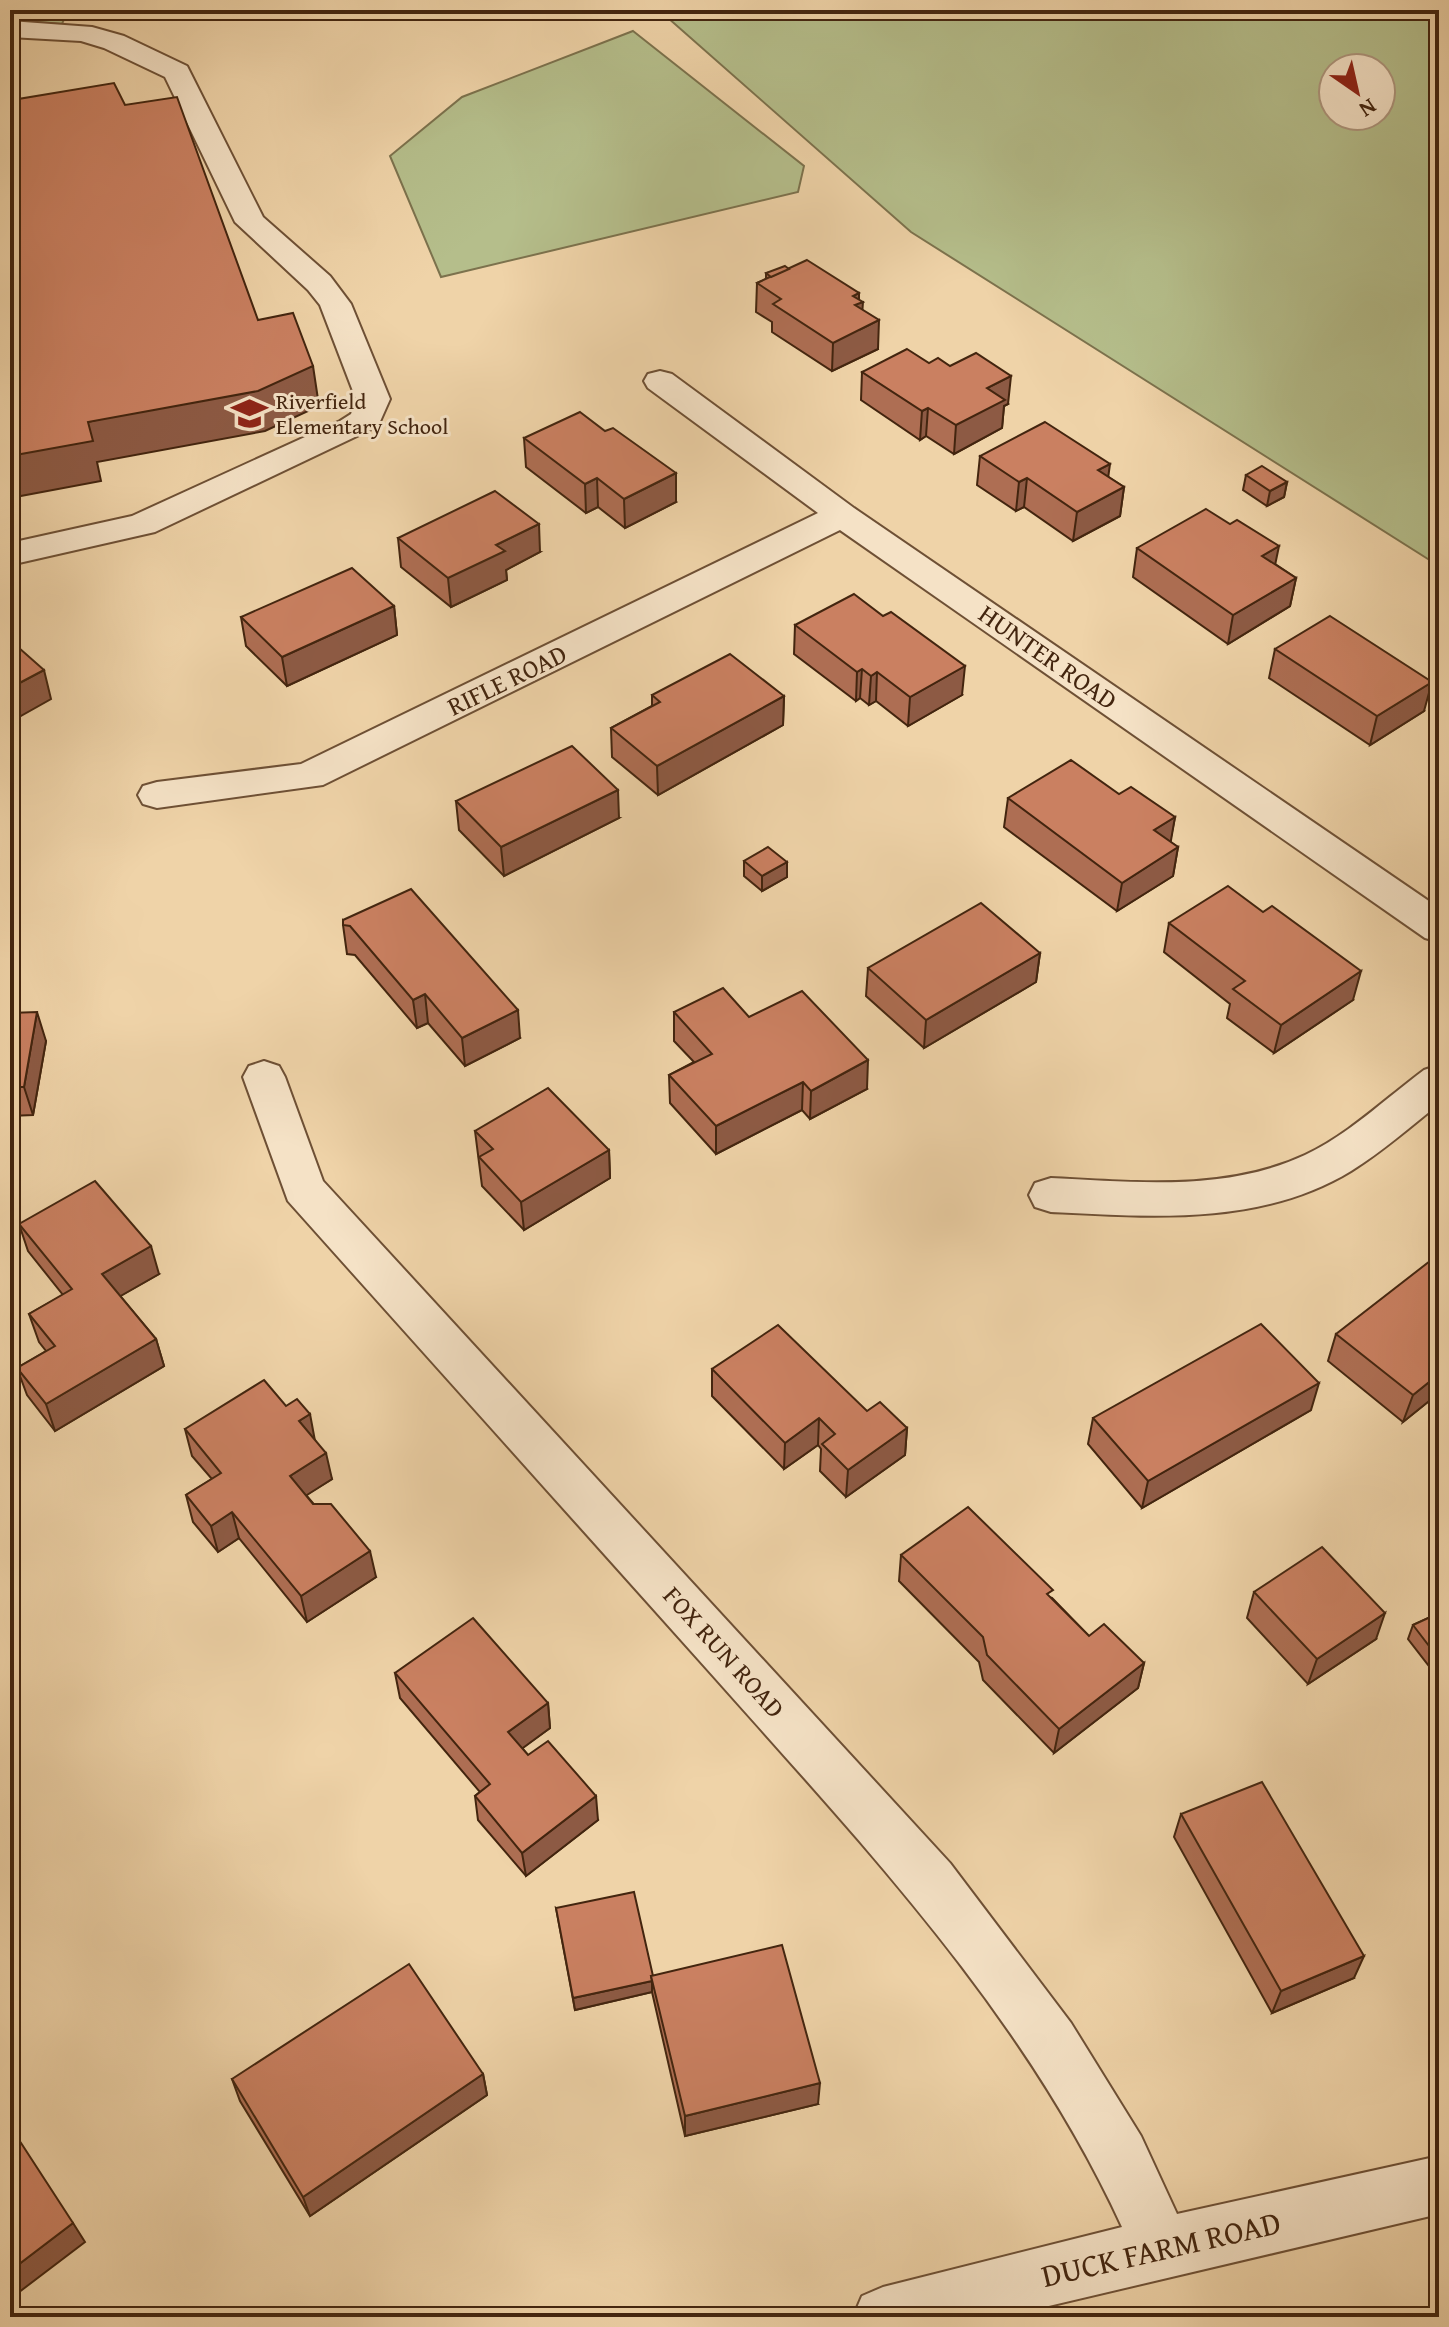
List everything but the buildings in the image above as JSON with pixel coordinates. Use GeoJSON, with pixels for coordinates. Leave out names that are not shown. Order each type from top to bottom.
{"type":"FeatureCollection","features":[{"type":"Feature","properties":{"kind":"street"},"geometry":{"type":"LineString","coordinates":[[10,29],[82,33],[114,42],[177,72],[250,222],[319,283],[335,304],[373,399],[366,419],[352,428],[143,524],[10,554]]}},
{"type":"Feature","properties":{"kind":"street","name":"HUNTER ROAD"},"geometry":{"type":"LineString","coordinates":[[660,381],[842,515],[1439,928]]}},
{"type":"Feature","properties":{"kind":"street","name":"RIFLE ROAD"},"geometry":{"type":"LineString","coordinates":[[157,795],[309,776],[842,515]]}},
{"type":"Feature","properties":{"kind":"street","name":"FOX RUN ROAD"},"geometry":{"type":"LineString","coordinates":[[264,1077],[304,1189],[931,1881],[1051,2043],[1120,2157],[1162,2247]]}},
{"type":"Feature","properties":{"kind":"street"},"geometry":{"type":"LineString","coordinates":[[1051,1195],[1190,1201],[1261,1190],[1322,1167],[1439,1081]]}},
{"type":"Feature","properties":{"kind":"street","name":"DUCK FARM ROAD"},"geometry":{"type":"LineString","coordinates":[[883,2317],[1162,2247],[1439,2185]]}},
{"type":"Feature","properties":{"kind":"green space"},"geometry":{"type":"Polygon","coordinates":[[[10,10],[68,10],[62,24],[10,20],[10,10]]]}},
{"type":"Feature","properties":{"kind":"green space"},"geometry":{"type":"Polygon","coordinates":[[[659,10],[1439,10],[1439,566],[911,232],[659,10]]]}},
{"type":"Feature","properties":{"kind":"green space"},"geometry":{"type":"Polygon","coordinates":[[[633,31],[804,166],[798,192],[441,277],[390,156],[462,97],[633,31]]]}},
{"type":"Feature","properties":{"kind":"place","name":"Riverfield Elementary School"},"geometry":{"type":"Point","coordinates":[250,414]}}]}
